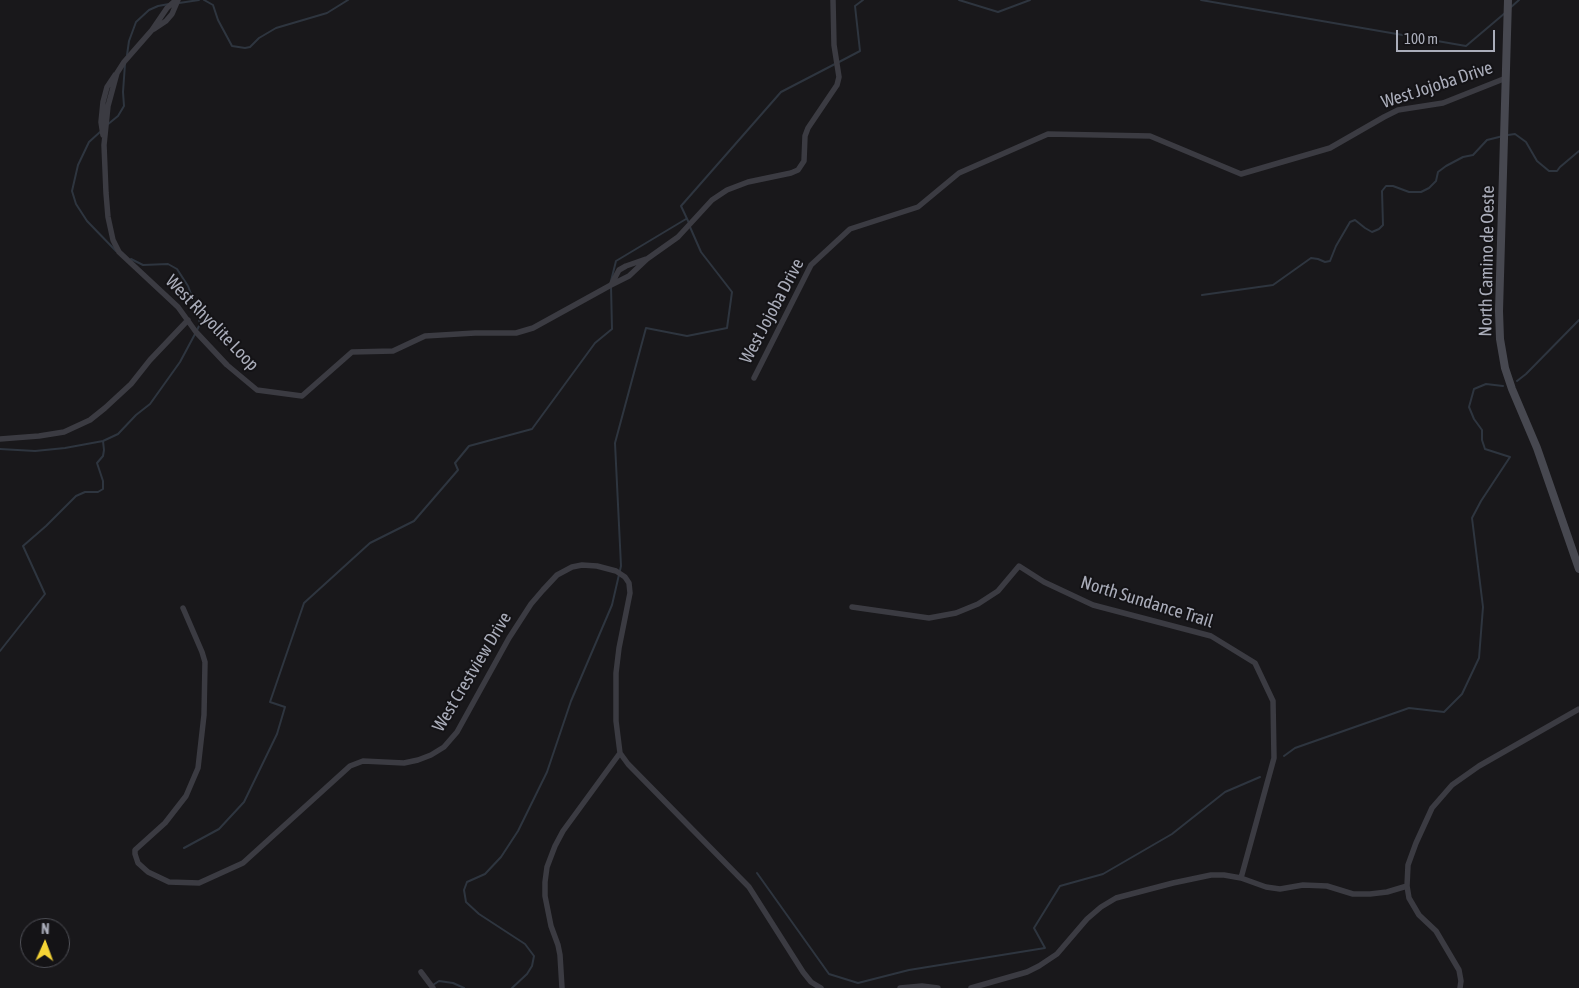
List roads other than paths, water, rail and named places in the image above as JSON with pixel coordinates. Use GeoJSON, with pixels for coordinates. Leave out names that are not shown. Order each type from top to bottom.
{"type":"FeatureCollection","features":[{"type":"Feature","properties":{"kind":"street","name":"West Rhyolite Loop"},"geometry":{"type":"LineString","coordinates":[[177,0],[167,8],[152,30],[117,72],[108,106],[104,145],[108,217],[113,240],[119,252],[178,307],[196,332],[227,365],[257,390],[302,396],[352,352],[393,351],[425,336],[516,333],[533,328],[629,276],[647,259],[670,244],[712,200],[727,190],[748,182],[798,170],[804,160],[805,136],[808,128],[837,85],[839,77],[834,45],[833,0]]}},
{"type":"Feature","properties":{"kind":"street","name":"North Camino de Oeste"},"geometry":{"type":"LineString","coordinates":[[1508,0],[1499,311],[1500,339],[1505,368],[1512,389],[1537,448],[1579,568]]}},
{"type":"Feature","properties":{"kind":"street","name":"West Jojoba Drive"},"geometry":{"type":"LineString","coordinates":[[754,378],[811,265],[850,228],[918,207],[959,173],[1048,134],[1150,136],[1241,174],[1330,148],[1398,110],[1443,103],[1506,78]]}},
{"type":"Feature","properties":{"kind":"street","name":"West Rhyolite Loop"},"geometry":{"type":"LineString","coordinates":[[611,285],[619,270],[647,259]]}},
{"type":"Feature","properties":{"kind":"street"},"geometry":{"type":"LineString","coordinates":[[0,439],[64,432],[90,420],[106,408],[130,384],[188,320]]}},
{"type":"Feature","properties":{"kind":"street","name":"West Crestview Drive"},"geometry":{"type":"LineString","coordinates":[[182,608],[205,662],[204,715],[198,768],[186,796],[165,822],[135,850],[134,854],[138,863],[148,872],[169,882],[199,883],[243,863],[350,766],[363,761],[404,763],[431,755],[444,747],[457,732],[509,638],[531,604],[557,575],[572,567],[582,565],[597,566],[616,571],[625,577],[629,583],[630,593],[616,673],[616,722],[620,753]]}},
{"type":"Feature","properties":{"kind":"street","name":"North Sundance Trail"},"geometry":{"type":"LineString","coordinates":[[852,607],[929,618],[956,613],[978,604],[998,591],[1019,566],[1044,582],[1093,605],[1212,636],[1255,663],[1273,701],[1274,758],[1241,878]]}},
{"type":"Feature","properties":{"kind":"street"},"geometry":{"type":"LineString","coordinates":[[1460,988],[1459,970],[1436,931],[1419,916],[1409,898],[1407,886],[1408,865],[1416,843],[1432,808],[1452,785],[1479,766],[1579,709]]}},
{"type":"Feature","properties":{"kind":"street"},"geometry":{"type":"LineString","coordinates":[[562,988],[560,955],[551,926],[545,896],[547,867],[554,846],[620,753],[628,764],[749,887],[803,972],[811,982],[821,988]]}},
{"type":"Feature","properties":{"kind":"street"},"geometry":{"type":"LineString","coordinates":[[971,988],[1027,972],[1039,966],[1057,954],[1100,907],[1132,892],[1204,877],[1224,875],[1241,878],[1266,887],[1280,889],[1303,885],[1327,886],[1353,894],[1388,892],[1407,886]]}},
{"type":"Feature","properties":{"kind":"street"},"geometry":{"type":"LineString","coordinates":[[422,972],[433,988]]}},
{"type":"Feature","properties":{"kind":"street"},"geometry":{"type":"LineString","coordinates":[[900,988],[922,986],[938,988]]}},
{"type":"Feature","properties":{"kind":"waterway"},"geometry":{"type":"LineString","coordinates":[[179,3],[199,0]]}},
{"type":"Feature","properties":{"kind":"waterway"},"geometry":{"type":"LineString","coordinates":[[204,0],[213,5],[218,20],[232,46],[245,48],[250,47],[259,38],[276,28],[327,13],[348,0]]}},
{"type":"Feature","properties":{"kind":"waterway"},"geometry":{"type":"LineString","coordinates":[[839,62],[860,51],[855,6],[863,0]]}},
{"type":"Feature","properties":{"kind":"waterway"},"geometry":{"type":"LineString","coordinates":[[959,0],[998,12],[1030,0]]}},
{"type":"Feature","properties":{"kind":"waterway"},"geometry":{"type":"LineString","coordinates":[[1201,0],[1466,46],[1505,13]]}},
{"type":"Feature","properties":{"kind":"waterway"},"geometry":{"type":"LineString","coordinates":[[1510,8],[1519,0]]}},
{"type":"Feature","properties":{"kind":"waterway"},"geometry":{"type":"LineString","coordinates":[[127,55],[129,41],[136,22],[149,10],[169,4]]}},
{"type":"Feature","properties":{"kind":"waterway"},"geometry":{"type":"LineString","coordinates":[[107,125],[118,116],[124,106],[125,64]]}},
{"type":"Feature","properties":{"kind":"waterway"},"geometry":{"type":"LineString","coordinates":[[689,223],[681,206],[781,92],[835,64]]}},
{"type":"Feature","properties":{"kind":"waterway"},"geometry":{"type":"LineString","coordinates":[[100,132],[89,142],[78,165],[72,191],[76,204],[87,221],[116,251]]}},
{"type":"Feature","properties":{"kind":"waterway"},"geometry":{"type":"LineString","coordinates":[[1508,135],[1515,134],[1526,142],[1537,161],[1549,171],[1557,171],[1579,151]]}},
{"type":"Feature","properties":{"kind":"waterway"},"geometry":{"type":"LineString","coordinates":[[1202,295],[1273,285],[1311,258],[1325,262],[1330,261],[1336,246],[1350,222],[1355,220],[1372,232],[1383,225],[1382,191],[1386,186],[1393,186],[1409,192],[1421,192],[1429,188],[1436,181],[1438,172],[1446,166],[1463,157],[1473,155],[1487,140],[1503,136]]}},
{"type":"Feature","properties":{"kind":"waterway"},"geometry":{"type":"LineString","coordinates":[[611,281],[616,261],[686,219]]}},
{"type":"Feature","properties":{"kind":"waterway"},"geometry":{"type":"LineString","coordinates":[[512,988],[527,974],[532,966],[534,956],[525,944],[479,914],[466,902],[464,890],[467,882],[485,874],[501,857],[518,831],[547,772],[571,701],[612,605],[621,566],[615,443],[646,328],[687,336],[727,328],[732,292],[701,252],[690,227]]}},
{"type":"Feature","properties":{"kind":"waterway"},"geometry":{"type":"LineString","coordinates":[[131,259],[143,265],[168,264],[177,269],[188,286],[197,310],[200,324],[197,330]]}},
{"type":"Feature","properties":{"kind":"waterway"},"geometry":{"type":"LineString","coordinates":[[184,848],[219,829],[244,802],[277,734],[285,707],[270,702],[304,603],[370,543],[414,521],[458,470],[455,463],[469,446],[532,429],[595,343],[612,329],[611,286]]}},
{"type":"Feature","properties":{"kind":"waterway"},"geometry":{"type":"LineString","coordinates":[[1517,381],[1579,320]]}},
{"type":"Feature","properties":{"kind":"waterway"},"geometry":{"type":"LineString","coordinates":[[0,449],[35,451],[65,448],[103,441],[118,434],[136,415],[150,404],[180,362],[195,334]]}},
{"type":"Feature","properties":{"kind":"waterway"},"geometry":{"type":"LineString","coordinates":[[1284,756],[1295,748],[1409,708],[1444,712],[1462,694],[1479,658],[1483,607],[1472,518],[1510,457],[1485,449],[1482,440],[1482,430],[1474,419],[1469,407],[1474,389],[1486,384],[1503,386]]}},
{"type":"Feature","properties":{"kind":"waterway"},"geometry":{"type":"LineString","coordinates":[[0,651],[45,594],[23,546],[76,496],[85,492],[98,492],[103,489],[103,481],[97,463],[103,456],[103,441]]}},
{"type":"Feature","properties":{"kind":"waterway"},"geometry":{"type":"LineString","coordinates":[[757,873],[829,974],[858,983],[909,970],[1045,948],[1034,928],[1060,886],[1103,874],[1172,834],[1225,792],[1260,777]]}},
{"type":"Feature","properties":{"kind":"waterway"},"geometry":{"type":"LineString","coordinates":[[433,985],[439,981],[453,983],[464,988]]}}]}
